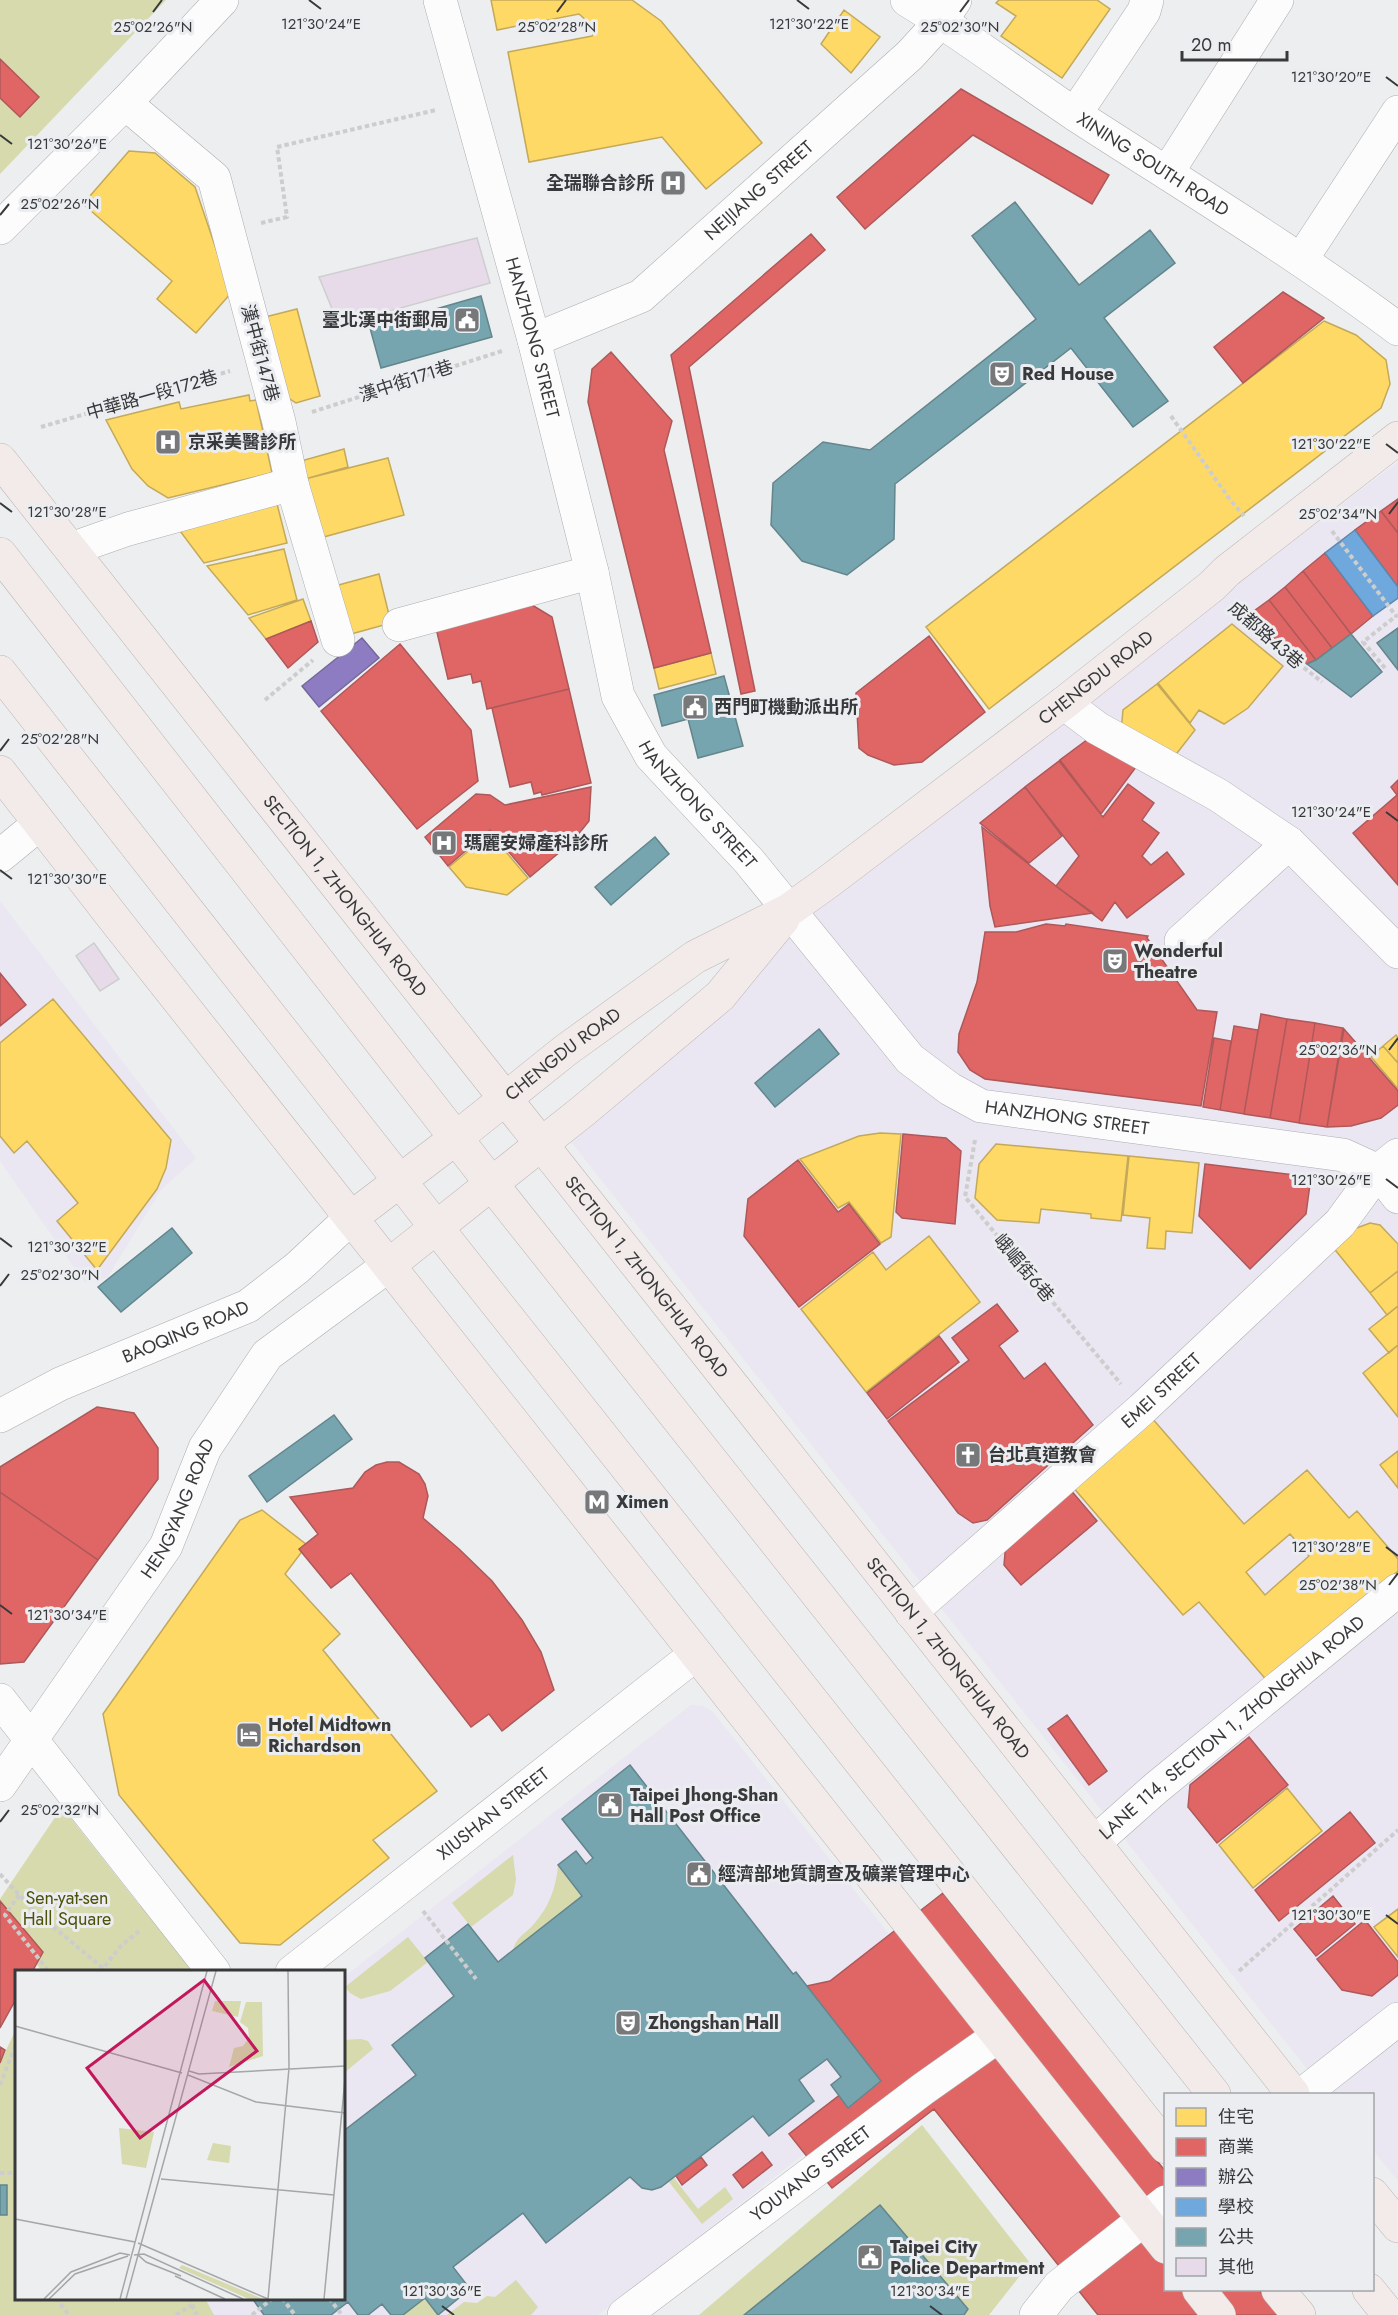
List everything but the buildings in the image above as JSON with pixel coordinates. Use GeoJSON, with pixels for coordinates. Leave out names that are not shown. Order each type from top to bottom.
{"type":"FeatureCollection","features":[{"type":"Feature","properties":{"kind":"main road","name":"CHENGDU ROAD"},"geometry":{"type":"LineString","coordinates":[[351,1218],[566,1050],[695,957],[789,910],[1064,703],[1398,438]]}},
{"type":"Feature","properties":{"kind":"main road","name":"SECTION 1, ZHONGHUA ROAD"},"geometry":{"type":"LineString","coordinates":[[0,460],[504,1100],[1292,2093]]}},
{"type":"Feature","properties":{"kind":"main road"},"geometry":{"type":"LineString","coordinates":[[0,555],[491,1183],[1214,2093]]}},
{"type":"Feature","properties":{"kind":"main road"},"geometry":{"type":"LineString","coordinates":[[0,672],[399,1181],[1164,2144]]}},
{"type":"Feature","properties":{"kind":"main road"},"geometry":{"type":"LineString","coordinates":[[0,772],[998,2036],[1155,2211],[1164,2240]]}},
{"type":"Feature","properties":{"kind":"main road","name":"CHENGDU ROAD"},"geometry":{"type":"LineString","coordinates":[[388,1265],[583,1111],[720,996],[789,910]]}},
{"type":"Feature","properties":{"kind":"main road"},"geometry":{"type":"LineString","coordinates":[[1374,2196],[1398,2226]]}},
{"type":"Feature","properties":{"kind":"main road"},"geometry":{"type":"LineString","coordinates":[[1201,2291],[1219,2315]]}},
{"type":"Feature","properties":{"kind":"main road"},"geometry":{"type":"LineString","coordinates":[[1280,2291],[1299,2315]]}},
{"type":"Feature","properties":{"kind":"main road"},"geometry":{"type":"LineString","coordinates":[[1371,2291],[1389,2315]]}},
{"type":"Feature","properties":{"kind":"street"},"geometry":{"type":"LineString","coordinates":[[0,228],[125,103],[222,0]]}},
{"type":"Feature","properties":{"kind":"street","name":"HANZHONG STREET"},"geometry":{"type":"LineString","coordinates":[[440,0],[534,340],[592,572],[618,696],[651,756],[749,861],[910,1059],[951,1089],[981,1107],[1388,1163],[1398,1197]]}},
{"type":"Feature","properties":{"kind":"street","name":"XINING SOUTH ROAD"},"geometry":{"type":"LineString","coordinates":[[907,0],[948,10],[1075,114],[1301,260],[1398,329]]}},
{"type":"Feature","properties":{"kind":"street"},"geometry":{"type":"LineString","coordinates":[[1075,114],[1144,11],[1147,0]]}},
{"type":"Feature","properties":{"kind":"street"},"geometry":{"type":"LineString","coordinates":[[1167,173],[1277,0]]}},
{"type":"Feature","properties":{"kind":"street","name":"NEIJIANG STREET"},"geometry":{"type":"LineString","coordinates":[[534,340],[641,296],[910,55],[948,10]]}},
{"type":"Feature","properties":{"kind":"street","name":"漢中街147巷"},"geometry":{"type":"LineString","coordinates":[[125,103],[214,178],[279,422],[292,484],[339,640]]}},
{"type":"Feature","properties":{"kind":"street"},"geometry":{"type":"LineString","coordinates":[[1301,260],[1398,112]]}},
{"type":"Feature","properties":{"kind":"street"},"geometry":{"type":"LineString","coordinates":[[71,549],[128,529],[292,484]]}},
{"type":"Feature","properties":{"kind":"street"},"geometry":{"type":"LineString","coordinates":[[399,625],[592,572]]}},
{"type":"Feature","properties":{"kind":"street"},"geometry":{"type":"LineString","coordinates":[[1064,703],[1097,728],[1218,795],[1289,843],[1398,952]]}},
{"type":"Feature","properties":{"kind":"street"},"geometry":{"type":"LineString","coordinates":[[0,855],[39,824]]}},
{"type":"Feature","properties":{"kind":"street"},"geometry":{"type":"LineString","coordinates":[[1181,941],[1289,843]]}},
{"type":"Feature","properties":{"kind":"street","name":"EMEI STREET"},"geometry":{"type":"LineString","coordinates":[[911,1612],[1142,1409],[1340,1223],[1388,1163]]}},
{"type":"Feature","properties":{"kind":"street","name":"BAOQING ROAD"},"geometry":{"type":"LineString","coordinates":[[0,1416],[60,1384],[248,1306],[297,1268],[351,1218]]}},
{"type":"Feature","properties":{"kind":"street","name":"HENGYANG ROAD"},"geometry":{"type":"LineString","coordinates":[[0,1785],[166,1546],[205,1448],[267,1355],[388,1265]]}},
{"type":"Feature","properties":{"kind":"street","name":"LANE 114, SECTION 1, ZHONGHUA ROAD"},"geometry":{"type":"LineString","coordinates":[[1094,1843],[1156,1788],[1398,1590]]}},
{"type":"Feature","properties":{"kind":"street","name":"XIUSHAN STREET"},"geometry":{"type":"LineString","coordinates":[[293,1970],[696,1654]]}},
{"type":"Feature","properties":{"kind":"street"},"geometry":{"type":"LineString","coordinates":[[0,1700],[213,1970]]}},
{"type":"Feature","properties":{"kind":"street"},"geometry":{"type":"LineString","coordinates":[[1304,2093],[1398,2019]]}},
{"type":"Feature","properties":{"kind":"street","name":"YOUYANG STREET"},"geometry":{"type":"LineString","coordinates":[[624,2315],[914,2096],[998,2036]]}},
{"type":"Feature","properties":{"kind":"street"},"geometry":{"type":"LineString","coordinates":[[1036,2315],[1059,2286],[1155,2211]]}},
{"type":"Feature","properties":{"kind":"path"},"geometry":{"type":"LineString","coordinates":[[228,231],[287,217],[277,147],[468,102]]}},
{"type":"Feature","properties":{"kind":"path","name":"漢中街171巷"},"geometry":{"type":"LineString","coordinates":[[279,422],[534,340]]}},
{"type":"Feature","properties":{"kind":"path","name":"中華路一段172巷"},"geometry":{"type":"LineString","coordinates":[[41,427],[263,362]]}},
{"type":"Feature","properties":{"kind":"path"},"geometry":{"type":"LineString","coordinates":[[1171,416],[1231,501],[1266,541]]}},
{"type":"Feature","properties":{"kind":"path"},"geometry":{"type":"LineString","coordinates":[[1332,530],[1397,615],[1363,642],[1385,668]]}},
{"type":"Feature","properties":{"kind":"path","name":"成都路43巷"},"geometry":{"type":"LineString","coordinates":[[1212,586],[1241,618],[1322,682]]}},
{"type":"Feature","properties":{"kind":"path"},"geometry":{"type":"LineString","coordinates":[[265,700],[339,640]]}},
{"type":"Feature","properties":{"kind":"path","name":"峨嵋街6巷"},"geometry":{"type":"LineString","coordinates":[[981,1107],[965,1197],[1142,1409]]}},
{"type":"Feature","properties":{"kind":"path"},"geometry":{"type":"LineString","coordinates":[[1213,1993],[1281,1936],[1398,1830]]}},
{"type":"Feature","properties":{"kind":"path"},"geometry":{"type":"LineString","coordinates":[[0,1874],[34,1911],[102,1970],[120,1947],[166,1910]]}},
{"type":"Feature","properties":{"kind":"path"},"geometry":{"type":"LineString","coordinates":[[19,1895],[5,1915],[48,1970]]}},
{"type":"Feature","properties":{"kind":"path"},"geometry":{"type":"LineString","coordinates":[[447,1941],[476,1979]]}},
{"type":"Feature","properties":{"kind":"path"},"geometry":{"type":"LineString","coordinates":[[0,2085],[15,2047]]}},
{"type":"Feature","properties":{"kind":"path"},"geometry":{"type":"LineString","coordinates":[[58,2300],[69,2315]]}},
{"type":"Feature","properties":{"kind":"path"},"geometry":{"type":"LineString","coordinates":[[190,2300],[197,2315]]}},
{"type":"Feature","properties":{"kind":"path"},"geometry":{"type":"LineString","coordinates":[[252,2315],[271,2300]]}},
{"type":"Feature","properties":{"kind":"path"},"geometry":{"type":"LineString","coordinates":[[284,2300],[295,2315]]}},
{"type":"Feature","properties":{"kind":"path"},"geometry":{"type":"LineString","coordinates":[[331,2300],[342,2315]]}},
{"type":"Feature","properties":{"kind":"path"},"geometry":{"type":"LineString","coordinates":[[176,2315],[192,2305]]}},
{"type":"Feature","properties":{"kind":"shaded area"},"geometry":{"type":"Polygon","coordinates":[[[1398,462],[1398,2181],[1374,2151],[1374,2093],[1326,2093],[568,1138],[800,912],[1398,462]]]}},
{"type":"Feature","properties":{"kind":"shaded area"},"geometry":{"type":"Polygon","coordinates":[[[0,901],[196,1158],[161,1190],[107,1278],[85,1283],[0,1161],[0,901]]]}},
{"type":"Feature","properties":{"kind":"shaded area","name":"Zhongshan Hall"},"geometry":{"type":"Polygon","coordinates":[[[691,1705],[703,1706],[712,1711],[954,2016],[951,2039],[598,2315],[214,2315],[206,2300],[345,2300],[345,1976],[691,1705]]]}},
{"type":"Feature","properties":{"kind":"green space"},"geometry":{"type":"Polygon","coordinates":[[[0,0],[166,0],[0,174],[0,0]]]}},
{"type":"Feature","properties":{"kind":"green space","name":"Sen-yat-sen Hall Square"},"geometry":{"type":"Polygon","coordinates":[[[62,1807],[140,1906],[142,1905],[197,1970],[41,1970],[0,1918],[0,1899],[62,1807]]]}},
{"type":"Feature","properties":{"kind":"green space"},"geometry":{"type":"Polygon","coordinates":[[[513,1855],[516,1880],[513,1895],[471,1927],[452,1903],[513,1855]]]}},
{"type":"Feature","properties":{"kind":"green space"},"geometry":{"type":"Polygon","coordinates":[[[558,1865],[582,1896],[513,1951],[518,1939],[533,1925],[547,1904],[556,1882],[558,1865]]]}},
{"type":"Feature","properties":{"kind":"green space"},"geometry":{"type":"Polygon","coordinates":[[[408,1937],[428,1962],[390,1991],[361,1999],[350,1993],[345,1987],[408,1937]]]}},
{"type":"Feature","properties":{"kind":"green space"},"geometry":{"type":"Polygon","coordinates":[[[15,2031],[15,2300],[206,2300],[214,2315],[0,2315],[0,2063],[15,2031]]]}},
{"type":"Feature","properties":{"kind":"green space"},"geometry":{"type":"Polygon","coordinates":[[[345,2040],[368,2041],[373,2049],[345,2072],[345,2040]]]}},
{"type":"Feature","properties":{"kind":"green space"},"geometry":{"type":"Polygon","coordinates":[[[922,2125],[1030,2263],[989,2315],[699,2315],[922,2125]]]}},
{"type":"Feature","properties":{"kind":"green space"},"geometry":{"type":"Polygon","coordinates":[[[674,2178],[698,2209],[725,2187],[733,2199],[702,2224],[669,2182],[674,2178]]]}},
{"type":"Feature","properties":{"kind":"green space"},"geometry":{"type":"Polygon","coordinates":[[[516,2280],[538,2307],[531,2315],[447,2315],[464,2302],[477,2303],[487,2296],[495,2297],[516,2280]]]}},
{"type":"Feature","properties":{"kind":"green space"},"geometry":{"type":"Polygon","coordinates":[[[425,2298],[438,2315],[403,2315],[425,2298]]]}},
{"type":"Feature","properties":{"kind":"place","name":"全瑞聯合診所"},"geometry":{"type":"Point","coordinates":[673,183]}},
{"type":"Feature","properties":{"kind":"place","name":"臺北漢中街郵局"},"geometry":{"type":"Point","coordinates":[467,320]}},
{"type":"Feature","properties":{"kind":"place","name":"Red House"},"geometry":{"type":"Point","coordinates":[1002,374]}},
{"type":"Feature","properties":{"kind":"place","name":"京采美醫診所"},"geometry":{"type":"Point","coordinates":[168,442]}},
{"type":"Feature","properties":{"kind":"place","name":"西門町機動派出所"},"geometry":{"type":"Point","coordinates":[695,707]}},
{"type":"Feature","properties":{"kind":"place","name":"瑪麗安婦產科診所"},"geometry":{"type":"Point","coordinates":[444,843]}},
{"type":"Feature","properties":{"kind":"place","name":"Wonderful Theatre"},"geometry":{"type":"Point","coordinates":[1115,961]}},
{"type":"Feature","properties":{"kind":"place","name":"台北真道教會"},"geometry":{"type":"Point","coordinates":[968,1455]}},
{"type":"Feature","properties":{"kind":"place","name":"Ximen"},"geometry":{"type":"Point","coordinates":[597,1502]}},
{"type":"Feature","properties":{"kind":"place","name":"Hotel Midtown Richardson"},"geometry":{"type":"Point","coordinates":[249,1735]}},
{"type":"Feature","properties":{"kind":"place","name":"Taipei Jhong-Shan Hall Post Office"},"geometry":{"type":"Point","coordinates":[610,1805]}},
{"type":"Feature","properties":{"kind":"place","name":"經濟部地質調查及礦業管理中心"},"geometry":{"type":"Point","coordinates":[699,1874]}},
{"type":"Feature","properties":{"kind":"place","name":"Zhongshan Hall"},"geometry":{"type":"Point","coordinates":[628,2023]}},
{"type":"Feature","properties":{"kind":"place","name":"Taipei City Police Department"},"geometry":{"type":"Point","coordinates":[870,2257]}}]}
